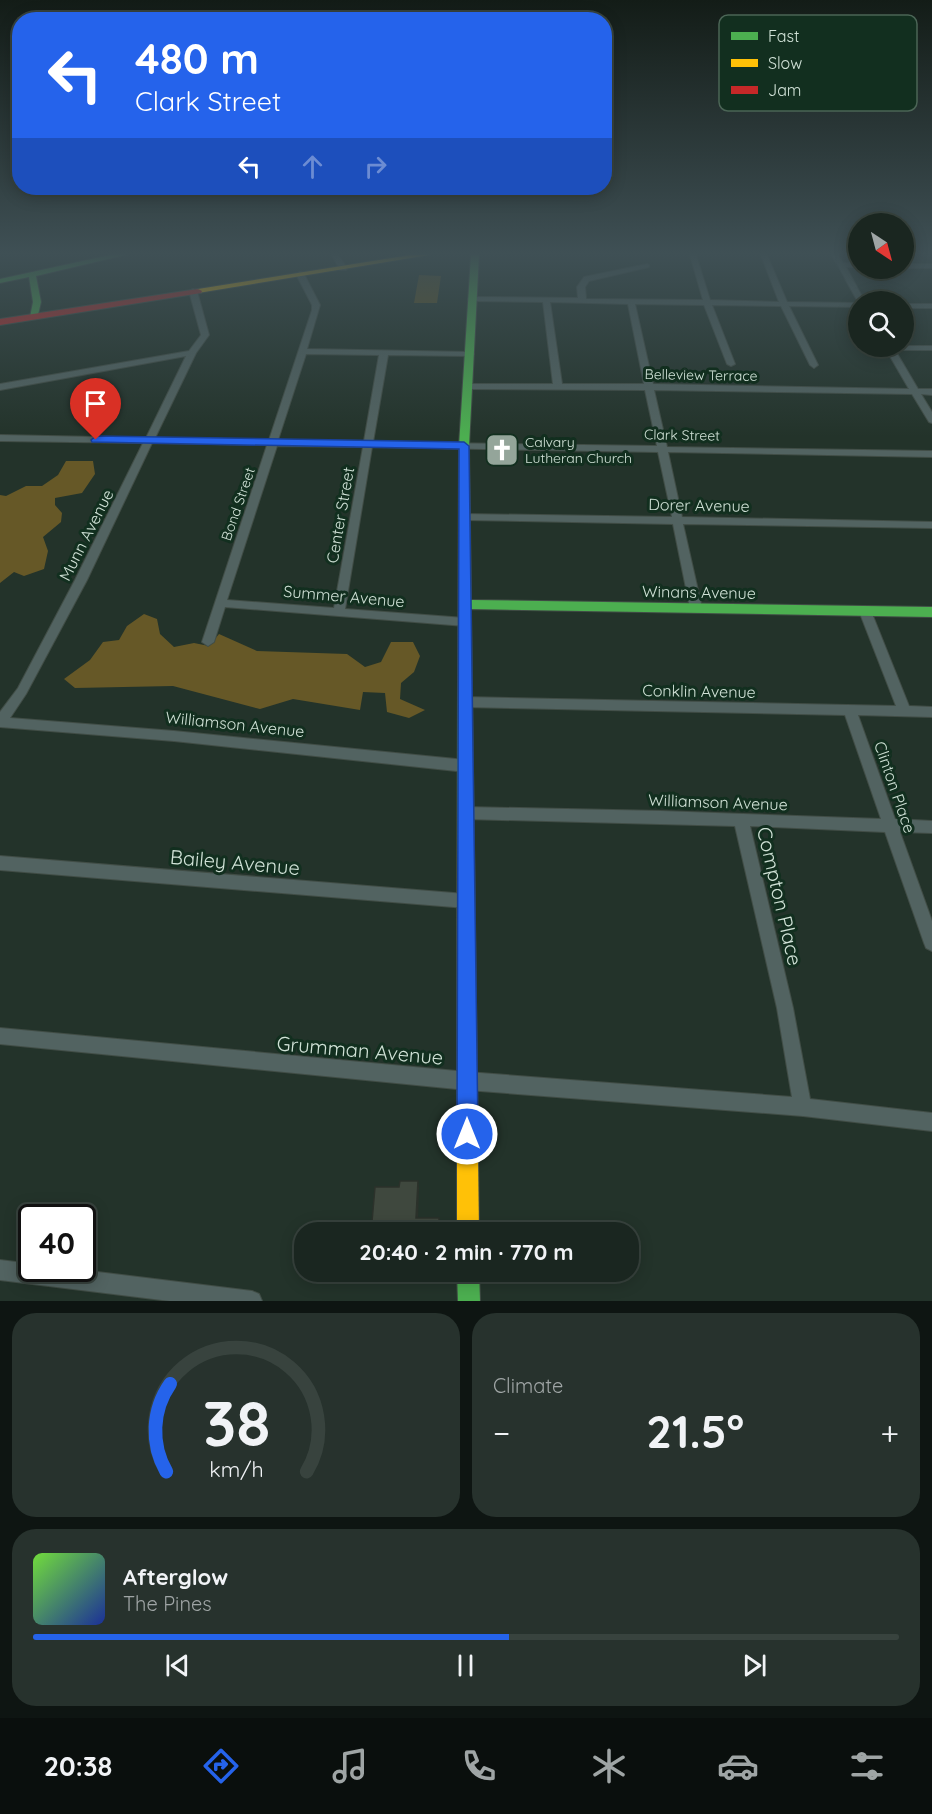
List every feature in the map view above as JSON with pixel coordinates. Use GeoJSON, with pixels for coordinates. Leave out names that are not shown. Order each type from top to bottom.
{"type":"FeatureCollection","features":[{"type":"Feature","properties":{"kind":"main road"},"geometry":{"type":"LineString","coordinates":[[0,322],[42,316]]}},
{"type":"Feature","properties":{"kind":"main road"},"geometry":{"type":"LineString","coordinates":[[468,1222],[464,446],[471,316]]}},
{"type":"Feature","properties":{"kind":"main road","name":"Winans Avenue"},"geometry":{"type":"LineString","coordinates":[[465,604],[932,612]]}},
{"type":"Feature","properties":{"kind":"main road"},"geometry":{"type":"LineString","coordinates":[[468,1282],[469,1301]]}},
{"type":"Feature","properties":{"kind":"street","name":"Munn Avenue"},"geometry":{"type":"LineString","coordinates":[[0,722],[22,691],[81,580],[192,353],[205,335],[200,316]]}},
{"type":"Feature","properties":{"kind":"street","name":"Bond Street"},"geometry":{"type":"LineString","coordinates":[[208,642],[313,316]]}},
{"type":"Feature","properties":{"kind":"street"},"geometry":{"type":"LineString","coordinates":[[548,316],[558,388]]}},
{"type":"Feature","properties":{"kind":"street"},"geometry":{"type":"LineString","coordinates":[[634,316],[696,608]]}},
{"type":"Feature","properties":{"kind":"street"},"geometry":{"type":"LineString","coordinates":[[712,316],[731,364]]}},
{"type":"Feature","properties":{"kind":"street"},"geometry":{"type":"LineString","coordinates":[[790,316],[814,365]]}},
{"type":"Feature","properties":{"kind":"street"},"geometry":{"type":"LineString","coordinates":[[914,348],[932,348]]}},
{"type":"Feature","properties":{"kind":"street"},"geometry":{"type":"LineString","coordinates":[[303,351],[470,354]]}},
{"type":"Feature","properties":{"kind":"street","name":"Center Street"},"geometry":{"type":"LineString","coordinates":[[339,612],[384,352]]}},
{"type":"Feature","properties":{"kind":"street"},"geometry":{"type":"LineString","coordinates":[[0,387],[192,353]]}},
{"type":"Feature","properties":{"kind":"street"},"geometry":{"type":"LineString","coordinates":[[894,357],[932,420]]}},
{"type":"Feature","properties":{"kind":"street","name":"Belleview Terrace"},"geometry":{"type":"LineString","coordinates":[[469,387],[649,387],[932,392]]}},
{"type":"Feature","properties":{"kind":"street","name":"Clark Street"},"geometry":{"type":"LineString","coordinates":[[0,438],[932,454]]}},
{"type":"Feature","properties":{"kind":"street","name":"Dorer Avenue"},"geometry":{"type":"LineString","coordinates":[[465,517],[932,525]]}},
{"type":"Feature","properties":{"kind":"street","name":"Summer Avenue"},"geometry":{"type":"LineString","coordinates":[[220,603],[465,622]]}},
{"type":"Feature","properties":{"kind":"street"},"geometry":{"type":"LineString","coordinates":[[865,611],[904,711]]}},
{"type":"Feature","properties":{"kind":"street","name":"Conklin Avenue"},"geometry":{"type":"LineString","coordinates":[[465,702],[932,712]]}},
{"type":"Feature","properties":{"kind":"street","name":"Clinton Place"},"geometry":{"type":"LineString","coordinates":[[850,711],[932,943]]}},
{"type":"Feature","properties":{"kind":"street","name":"Williamson Avenue"},"geometry":{"type":"LineString","coordinates":[[0,722],[174,736],[466,766]]}},
{"type":"Feature","properties":{"kind":"street","name":"Williamson Avenue"},"geometry":{"type":"LineString","coordinates":[[466,813],[932,827]]}},
{"type":"Feature","properties":{"kind":"street","name":"Compton Place"},"geometry":{"type":"LineString","coordinates":[[741,820],[778,982],[803,1107]]}},
{"type":"Feature","properties":{"kind":"street","name":"Bailey Avenue"},"geometry":{"type":"LineString","coordinates":[[0,863],[466,901]]}},
{"type":"Feature","properties":{"kind":"street","name":"Grumman Avenue"},"geometry":{"type":"LineString","coordinates":[[0,1036],[467,1081],[803,1107],[932,1122]]}},
{"type":"Feature","properties":{"kind":"street"},"geometry":{"type":"LineString","coordinates":[[0,1270],[252,1301]]}},
{"type":"Feature","properties":{"kind":"shaded area"},"geometry":{"type":"Polygon","coordinates":[[[66,461],[93,461],[95,474],[82,493],[55,498],[55,505],[62,513],[61,522],[43,537],[48,551],[44,569],[24,576],[14,572],[0,583],[0,495],[6,496],[26,486],[42,486],[58,475],[66,461]]]}},
{"type":"Feature","properties":{"kind":"shaded area"},"geometry":{"type":"Polygon","coordinates":[[[144,614],[157,619],[160,634],[174,647],[194,643],[209,646],[219,634],[257,651],[347,654],[365,667],[381,662],[391,642],[413,642],[420,656],[414,672],[401,683],[400,699],[425,710],[409,718],[387,712],[385,693],[363,692],[360,710],[293,699],[260,709],[173,686],[75,688],[64,679],[90,660],[103,642],[119,640],[127,626],[144,614]]]}},
{"type":"Feature","properties":{"kind":"building"},"geometry":{"type":"Polygon","coordinates":[[[400,1181],[418,1181],[416,1218],[439,1218],[439,1222],[372,1222],[375,1187],[399,1187],[400,1181]]]}},
{"type":"Feature","properties":{"kind":"traffic: fast"},"geometry":{"type":"LineString","coordinates":[[466,919],[464,446],[472,316]]}},
{"type":"Feature","properties":{"kind":"traffic: fast"},"geometry":{"type":"LineString","coordinates":[[465,604],[932,612]]}},
{"type":"Feature","properties":{"kind":"traffic: fast"},"geometry":{"type":"LineString","coordinates":[[468,1282],[469,1301]]}},
{"type":"Feature","properties":{"kind":"traffic: slow"},"geometry":{"type":"LineString","coordinates":[[466,919],[468,1222]]}},
{"type":"Feature","properties":{"kind":"traffic: jam"},"geometry":{"type":"LineString","coordinates":[[0,322],[40,316]]}},
{"type":"Feature","properties":{"kind":"place","name":"Calvary Lutheran Church"},"geometry":{"type":"Point","coordinates":[502,450]}},
{"type":"Feature","properties":{"kind":"route"},"geometry":{"type":"LineString","coordinates":[[96,440],[464,446],[467,1134]]}}]}
